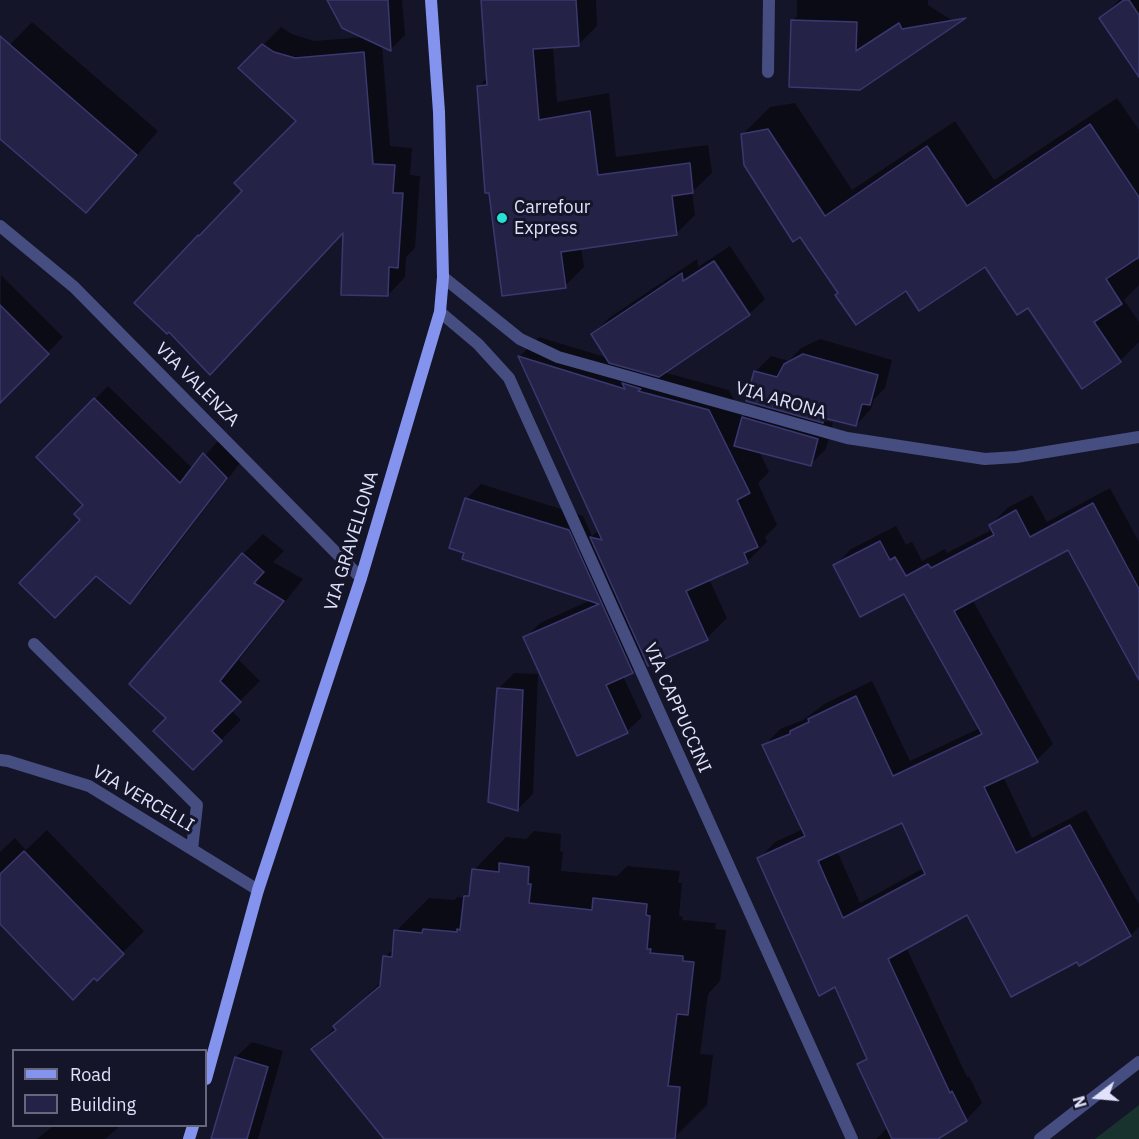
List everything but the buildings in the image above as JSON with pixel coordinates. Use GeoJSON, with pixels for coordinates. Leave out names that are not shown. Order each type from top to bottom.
{"type":"FeatureCollection","features":[{"type":"Feature","properties":{"kind":"street","name":"VIA GRAVELLONA"},"geometry":{"type":"LineString","coordinates":[[207,1075],[258,890],[361,578],[440,312],[442,277],[439,112],[431,0]]}},
{"type":"Feature","properties":{"kind":"street"},"geometry":{"type":"LineString","coordinates":[[768,72],[769,0]]}},
{"type":"Feature","properties":{"kind":"street","name":"VIA VALENZA"},"geometry":{"type":"LineString","coordinates":[[0,226],[74,287],[361,578]]}},
{"type":"Feature","properties":{"kind":"street","name":"VIA ARONA"},"geometry":{"type":"LineString","coordinates":[[442,277],[520,339],[558,357],[847,438],[985,459],[1016,457],[1139,437]]}},
{"type":"Feature","properties":{"kind":"street","name":"VIA CAPPUCCINI"},"geometry":{"type":"LineString","coordinates":[[440,312],[478,344],[508,378],[852,1139]]}},
{"type":"Feature","properties":{"kind":"street"},"geometry":{"type":"LineString","coordinates":[[34,644],[197,805],[192,849]]}},
{"type":"Feature","properties":{"kind":"street","name":"VIA VERCELLI"},"geometry":{"type":"LineString","coordinates":[[0,760],[8,760],[89,786],[258,890]]}},
{"type":"Feature","properties":{"kind":"street"},"geometry":{"type":"LineString","coordinates":[[1040,1139],[1139,1062]]}},
{"type":"Feature","properties":{"kind":"green space"},"geometry":{"type":"Polygon","coordinates":[[[1139,1105],[1139,1139],[1095,1139],[1139,1105]]]}},
{"type":"Feature","properties":{"kind":"place","name":"Carrefour Express"},"geometry":{"type":"Point","coordinates":[502,218]}}]}
